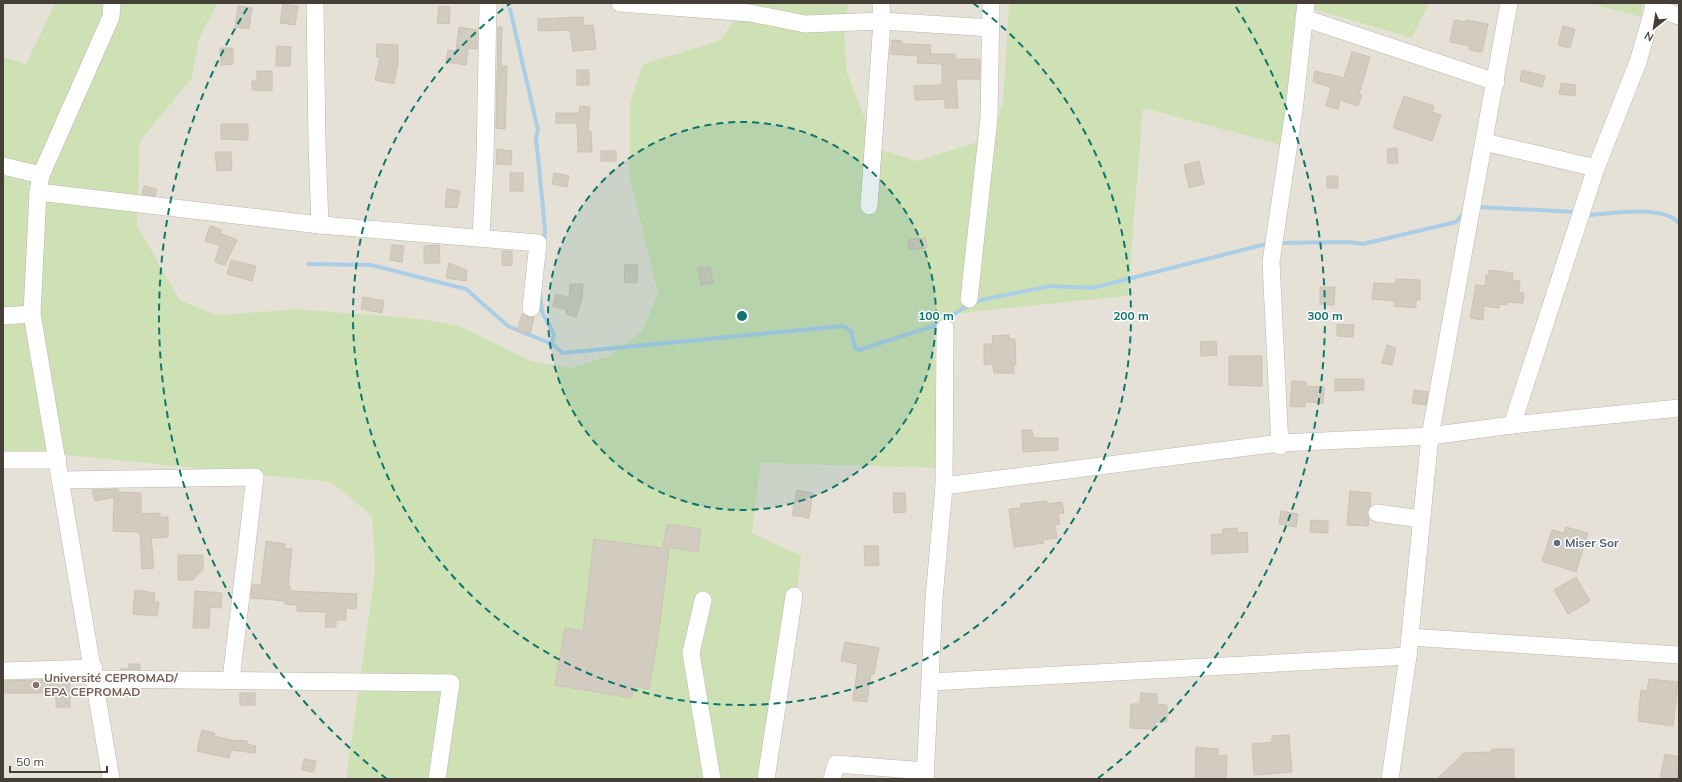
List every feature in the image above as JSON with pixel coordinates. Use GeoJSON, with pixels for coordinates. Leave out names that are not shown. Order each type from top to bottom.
{"type":"FeatureCollection","features":[{"type":"Feature","properties":{"kind":"street"},"geometry":{"type":"LineString","coordinates":[[111,779],[32,314],[38,192],[41,175],[111,17],[112,3]]}},
{"type":"Feature","properties":{"kind":"street"},"geometry":{"type":"LineString","coordinates":[[316,3],[317,145],[320,225]]}},
{"type":"Feature","properties":{"kind":"street"},"geometry":{"type":"LineString","coordinates":[[481,237],[485,159],[488,3]]}},
{"type":"Feature","properties":{"kind":"street"},"geometry":{"type":"LineString","coordinates":[[620,3],[750,13],[805,24],[882,21],[991,28]]}},
{"type":"Feature","properties":{"kind":"street"},"geometry":{"type":"LineString","coordinates":[[869,206],[882,21],[881,3]]}},
{"type":"Feature","properties":{"kind":"street"},"geometry":{"type":"LineString","coordinates":[[969,299],[989,118],[991,3]]}},
{"type":"Feature","properties":{"kind":"street"},"geometry":{"type":"LineString","coordinates":[[1390,779],[1408,656],[1420,519],[1430,436],[1496,82],[1509,3]]}},
{"type":"Feature","properties":{"kind":"street"},"geometry":{"type":"LineString","coordinates":[[1512,426],[1596,168],[1638,62],[1654,5],[1679,16]]}},
{"type":"Feature","properties":{"kind":"street"},"geometry":{"type":"LineString","coordinates":[[1280,444],[1271,262],[1294,110],[1305,11],[1496,82]]}},
{"type":"Feature","properties":{"kind":"street"},"geometry":{"type":"LineString","coordinates":[[1484,142],[1596,168]]}},
{"type":"Feature","properties":{"kind":"street"},"geometry":{"type":"LineString","coordinates":[[3,166],[41,175]]}},
{"type":"Feature","properties":{"kind":"street"},"geometry":{"type":"LineString","coordinates":[[38,192],[320,225],[538,242],[531,308]]}},
{"type":"Feature","properties":{"kind":"street"},"geometry":{"type":"LineString","coordinates":[[3,316],[32,314]]}},
{"type":"Feature","properties":{"kind":"street"},"geometry":{"type":"LineString","coordinates":[[832,779],[836,764],[926,775],[934,599],[944,486],[945,328]]}},
{"type":"Feature","properties":{"kind":"street"},"geometry":{"type":"LineString","coordinates":[[944,486],[1280,444],[1430,436],[1679,408]]}},
{"type":"Feature","properties":{"kind":"street"},"geometry":{"type":"LineString","coordinates":[[3,460],[58,460]]}},
{"type":"Feature","properties":{"kind":"street"},"geometry":{"type":"LineString","coordinates":[[61,480],[255,477],[231,680]]}},
{"type":"Feature","properties":{"kind":"street"},"geometry":{"type":"LineString","coordinates":[[1377,513],[1420,519]]}},
{"type":"Feature","properties":{"kind":"street"},"geometry":{"type":"LineString","coordinates":[[766,779],[794,596]]}},
{"type":"Feature","properties":{"kind":"street"},"geometry":{"type":"LineString","coordinates":[[703,600],[691,653],[712,779]]}},
{"type":"Feature","properties":{"kind":"street"},"geometry":{"type":"LineString","coordinates":[[1410,637],[1679,655]]}},
{"type":"Feature","properties":{"kind":"street"},"geometry":{"type":"LineString","coordinates":[[931,682],[1408,656]]}},
{"type":"Feature","properties":{"kind":"street"},"geometry":{"type":"LineString","coordinates":[[3,671],[94,673],[231,680],[451,682],[437,779]]}},
{"type":"Feature","properties":{"kind":"shaded area"},"geometry":{"type":"Polygon","coordinates":[[[3,3],[55,3],[26,64],[3,57],[3,3]]]}},
{"type":"Feature","properties":{"kind":"shaded area"},"geometry":{"type":"Polygon","coordinates":[[[218,3],[743,3],[743,7],[722,40],[643,64],[630,101],[630,179],[658,294],[641,332],[609,356],[570,368],[531,361],[460,326],[421,319],[298,309],[216,315],[180,300],[137,225],[140,141],[192,78],[199,39],[218,3]]]}},
{"type":"Feature","properties":{"kind":"shaded area"},"geometry":{"type":"Polygon","coordinates":[[[849,3],[1009,3],[1003,101],[992,137],[917,161],[876,148],[847,72],[844,28],[849,3]]]}},
{"type":"Feature","properties":{"kind":"shaded area"},"geometry":{"type":"Polygon","coordinates":[[[1429,3],[1588,3],[1641,17],[1643,3],[1679,3],[1679,779],[774,779],[752,533],[761,463],[937,468],[934,316],[1128,296],[1143,108],[1282,144],[1299,5],[1412,38],[1429,3]]]}},
{"type":"Feature","properties":{"kind":"shaded area"},"geometry":{"type":"Polygon","coordinates":[[[3,453],[65,455],[331,482],[372,516],[375,570],[346,779],[3,779],[3,453]]]}},
{"type":"Feature","properties":{"kind":"green space"},"geometry":{"type":"Polygon","coordinates":[[[55,3],[218,3],[199,39],[192,78],[140,141],[137,225],[180,300],[216,315],[298,309],[421,319],[460,326],[531,361],[570,368],[609,356],[641,332],[658,294],[630,179],[630,101],[643,64],[721,40],[743,7],[743,3],[849,3],[844,28],[847,72],[876,148],[917,161],[992,137],[1003,101],[1009,3],[1429,3],[1412,38],[1299,5],[1282,145],[1143,108],[1128,296],[934,316],[937,468],[761,463],[752,533],[801,556],[792,644],[774,779],[346,779],[375,570],[372,516],[331,482],[65,455],[3,453],[3,57],[26,64],[55,3]]]}},
{"type":"Feature","properties":{"kind":"green space"},"geometry":{"type":"Polygon","coordinates":[[[1588,3],[1643,3],[1641,17],[1588,3]]]}},
{"type":"Feature","properties":{"kind":"building"},"geometry":{"type":"Polygon","coordinates":[[[283,4],[298,6],[295,25],[280,23],[283,4]]]}},
{"type":"Feature","properties":{"kind":"building"},"geometry":{"type":"Polygon","coordinates":[[[238,6],[252,8],[249,29],[235,27],[238,6]]]}},
{"type":"Feature","properties":{"kind":"building"},"geometry":{"type":"Polygon","coordinates":[[[439,6],[450,7],[449,24],[437,23],[439,6]]]}},
{"type":"Feature","properties":{"kind":"building"},"geometry":{"type":"Polygon","coordinates":[[[583,17],[584,26],[593,25],[596,49],[573,51],[570,30],[538,31],[538,19],[583,17]]]}},
{"type":"Feature","properties":{"kind":"building"},"geometry":{"type":"Polygon","coordinates":[[[1454,20],[1466,22],[1466,20],[1488,24],[1482,52],[1469,50],[1470,46],[1450,42],[1454,20]]]}},
{"type":"Feature","properties":{"kind":"building"},"geometry":{"type":"Polygon","coordinates":[[[1563,26],[1575,29],[1570,48],[1558,45],[1563,26]]]}},
{"type":"Feature","properties":{"kind":"building"},"geometry":{"type":"Polygon","coordinates":[[[459,27],[477,30],[477,49],[468,48],[466,65],[446,62],[448,50],[456,51],[459,27]]]}},
{"type":"Feature","properties":{"kind":"building"},"geometry":{"type":"Polygon","coordinates":[[[498,27],[502,27],[501,66],[507,66],[505,129],[496,128],[498,27]]]}},
{"type":"Feature","properties":{"kind":"building"},"geometry":{"type":"Polygon","coordinates":[[[892,40],[902,41],[902,44],[931,45],[930,54],[955,54],[955,59],[980,59],[980,79],[956,79],[958,108],[945,108],[945,99],[915,100],[914,86],[942,85],[942,64],[917,63],[918,56],[890,54],[892,40]]]}},
{"type":"Feature","properties":{"kind":"building"},"geometry":{"type":"Polygon","coordinates":[[[377,44],[398,45],[398,62],[394,84],[375,80],[380,57],[376,57],[377,44]]]}},
{"type":"Feature","properties":{"kind":"building"},"geometry":{"type":"Polygon","coordinates":[[[277,46],[291,47],[290,66],[276,66],[277,46]]]}},
{"type":"Feature","properties":{"kind":"building"},"geometry":{"type":"Polygon","coordinates":[[[220,48],[233,48],[233,64],[221,65],[220,48]]]}},
{"type":"Feature","properties":{"kind":"building"},"geometry":{"type":"Polygon","coordinates":[[[1352,52],[1370,57],[1359,94],[1362,95],[1358,106],[1340,100],[1338,109],[1326,106],[1331,87],[1313,82],[1315,71],[1344,78],[1352,52]]]}},
{"type":"Feature","properties":{"kind":"building"},"geometry":{"type":"Polygon","coordinates":[[[577,70],[589,70],[589,85],[577,85],[577,70]]]}},
{"type":"Feature","properties":{"kind":"building"},"geometry":{"type":"Polygon","coordinates":[[[1522,70],[1545,76],[1542,87],[1520,81],[1522,70]]]}},
{"type":"Feature","properties":{"kind":"building"},"geometry":{"type":"Polygon","coordinates":[[[257,71],[272,71],[272,91],[252,90],[252,81],[257,81],[257,71]]]}},
{"type":"Feature","properties":{"kind":"building"},"geometry":{"type":"Polygon","coordinates":[[[1561,83],[1576,85],[1575,96],[1559,94],[1561,83]]]}},
{"type":"Feature","properties":{"kind":"building"},"geometry":{"type":"Polygon","coordinates":[[[1404,96],[1434,106],[1432,112],[1441,115],[1432,141],[1394,128],[1404,96]]]}},
{"type":"Feature","properties":{"kind":"building"},"geometry":{"type":"Polygon","coordinates":[[[580,106],[590,107],[588,131],[591,131],[592,152],[578,152],[577,123],[556,123],[556,113],[579,113],[580,106]]]}},
{"type":"Feature","properties":{"kind":"building"},"geometry":{"type":"Polygon","coordinates":[[[221,124],[248,124],[248,140],[221,139],[221,124]]]}},
{"type":"Feature","properties":{"kind":"building"},"geometry":{"type":"Polygon","coordinates":[[[1397,148],[1398,163],[1388,163],[1387,149],[1397,148]]]}},
{"type":"Feature","properties":{"kind":"building"},"geometry":{"type":"Polygon","coordinates":[[[497,149],[512,151],[511,165],[496,164],[497,149]]]}},
{"type":"Feature","properties":{"kind":"building"},"geometry":{"type":"Polygon","coordinates":[[[601,151],[616,151],[616,161],[601,161],[601,151]]]}},
{"type":"Feature","properties":{"kind":"building"},"geometry":{"type":"Polygon","coordinates":[[[215,152],[231,152],[232,170],[217,171],[215,152]]]}},
{"type":"Feature","properties":{"kind":"building"},"geometry":{"type":"Polygon","coordinates":[[[1199,161],[1204,184],[1189,188],[1184,165],[1199,161]]]}},
{"type":"Feature","properties":{"kind":"building"},"geometry":{"type":"Polygon","coordinates":[[[510,173],[523,173],[523,191],[510,191],[510,173]]]}},
{"type":"Feature","properties":{"kind":"building"},"geometry":{"type":"Polygon","coordinates":[[[554,173],[569,176],[567,187],[552,184],[554,173]]]}},
{"type":"Feature","properties":{"kind":"building"},"geometry":{"type":"Polygon","coordinates":[[[1327,176],[1338,176],[1338,188],[1327,188],[1327,176]]]}},
{"type":"Feature","properties":{"kind":"building"},"geometry":{"type":"Polygon","coordinates":[[[144,186],[157,189],[155,196],[142,194],[144,186]]]}},
{"type":"Feature","properties":{"kind":"building"},"geometry":{"type":"Polygon","coordinates":[[[447,189],[460,191],[457,208],[445,207],[447,189]]]}},
{"type":"Feature","properties":{"kind":"building"},"geometry":{"type":"Polygon","coordinates":[[[210,226],[222,230],[220,233],[237,240],[225,265],[215,262],[220,245],[205,241],[210,226]]]}},
{"type":"Feature","properties":{"kind":"building"},"geometry":{"type":"Polygon","coordinates":[[[926,238],[927,248],[909,250],[908,240],[926,238]]]}},
{"type":"Feature","properties":{"kind":"building"},"geometry":{"type":"Polygon","coordinates":[[[392,245],[404,246],[402,262],[390,260],[392,245]]]}},
{"type":"Feature","properties":{"kind":"building"},"geometry":{"type":"Polygon","coordinates":[[[439,245],[440,263],[424,263],[424,246],[439,245]]]}},
{"type":"Feature","properties":{"kind":"building"},"geometry":{"type":"Polygon","coordinates":[[[502,251],[512,251],[512,266],[502,265],[502,251]]]}},
{"type":"Feature","properties":{"kind":"building"},"geometry":{"type":"Polygon","coordinates":[[[231,260],[256,266],[252,281],[227,274],[231,260]]]}},
{"type":"Feature","properties":{"kind":"building"},"geometry":{"type":"Polygon","coordinates":[[[449,263],[467,270],[466,281],[446,278],[449,263]]]}},
{"type":"Feature","properties":{"kind":"building"},"geometry":{"type":"Polygon","coordinates":[[[625,264],[638,265],[637,283],[624,282],[625,264]]]}},
{"type":"Feature","properties":{"kind":"building"},"geometry":{"type":"Polygon","coordinates":[[[710,267],[713,283],[701,285],[698,268],[710,267]]]}},
{"type":"Feature","properties":{"kind":"building"},"geometry":{"type":"Polygon","coordinates":[[[1489,270],[1513,273],[1512,280],[1520,281],[1519,292],[1524,293],[1523,303],[1508,302],[1507,305],[1500,304],[1499,308],[1484,306],[1483,320],[1470,318],[1476,285],[1485,286],[1486,275],[1489,276],[1489,270]]]}},
{"type":"Feature","properties":{"kind":"building"},"geometry":{"type":"Polygon","coordinates":[[[1396,279],[1420,280],[1420,300],[1416,300],[1416,308],[1394,306],[1395,301],[1372,299],[1374,283],[1395,284],[1396,279]]]}},
{"type":"Feature","properties":{"kind":"building"},"geometry":{"type":"Polygon","coordinates":[[[570,284],[583,284],[582,299],[576,317],[566,314],[567,310],[553,306],[556,294],[569,298],[570,284]]]}},
{"type":"Feature","properties":{"kind":"building"},"geometry":{"type":"Polygon","coordinates":[[[1320,287],[1335,287],[1334,305],[1320,304],[1320,287]]]}},
{"type":"Feature","properties":{"kind":"building"},"geometry":{"type":"Polygon","coordinates":[[[363,297],[384,301],[382,313],[361,309],[363,297]]]}},
{"type":"Feature","properties":{"kind":"building"},"geometry":{"type":"Polygon","coordinates":[[[522,314],[530,318],[534,317],[530,334],[517,331],[522,314]]]}},
{"type":"Feature","properties":{"kind":"building"},"geometry":{"type":"Polygon","coordinates":[[[1337,324],[1354,325],[1353,337],[1337,336],[1337,324]]]}},
{"type":"Feature","properties":{"kind":"building"},"geometry":{"type":"Polygon","coordinates":[[[1009,335],[1009,339],[1015,339],[1016,365],[1013,365],[1014,373],[994,373],[993,364],[984,365],[984,344],[993,344],[992,336],[1009,335]]]}},
{"type":"Feature","properties":{"kind":"building"},"geometry":{"type":"Polygon","coordinates":[[[1216,341],[1217,355],[1201,356],[1200,342],[1216,341]]]}},
{"type":"Feature","properties":{"kind":"building"},"geometry":{"type":"Polygon","coordinates":[[[1387,345],[1396,348],[1392,365],[1382,363],[1387,345]]]}},
{"type":"Feature","properties":{"kind":"building"},"geometry":{"type":"Polygon","coordinates":[[[1229,356],[1262,356],[1262,386],[1229,385],[1229,356]]]}},
{"type":"Feature","properties":{"kind":"building"},"geometry":{"type":"Polygon","coordinates":[[[1335,379],[1364,379],[1364,390],[1335,391],[1335,379]]]}},
{"type":"Feature","properties":{"kind":"building"},"geometry":{"type":"Polygon","coordinates":[[[1292,381],[1306,382],[1306,386],[1324,387],[1323,403],[1305,402],[1305,407],[1290,406],[1292,381]]]}},
{"type":"Feature","properties":{"kind":"building"},"geometry":{"type":"Polygon","coordinates":[[[1414,390],[1428,392],[1426,405],[1412,403],[1414,390]]]}},
{"type":"Feature","properties":{"kind":"building"},"geometry":{"type":"Polygon","coordinates":[[[1022,430],[1032,430],[1033,438],[1058,438],[1058,450],[1023,452],[1022,430]]]}},
{"type":"Feature","properties":{"kind":"building"},"geometry":{"type":"Polygon","coordinates":[[[118,489],[118,492],[141,493],[141,514],[160,513],[160,517],[168,517],[168,537],[151,538],[154,568],[142,569],[140,532],[113,531],[114,497],[95,501],[92,490],[118,489]]]}},
{"type":"Feature","properties":{"kind":"building"},"geometry":{"type":"Polygon","coordinates":[[[797,490],[813,493],[809,518],[792,515],[797,490]]]}},
{"type":"Feature","properties":{"kind":"building"},"geometry":{"type":"Polygon","coordinates":[[[1350,491],[1371,493],[1370,506],[1367,512],[1369,518],[1368,526],[1347,525],[1350,491]]]}},
{"type":"Feature","properties":{"kind":"building"},"geometry":{"type":"Polygon","coordinates":[[[893,493],[905,493],[906,512],[894,513],[893,493]]]}},
{"type":"Feature","properties":{"kind":"building"},"geometry":{"type":"Polygon","coordinates":[[[1046,501],[1047,504],[1062,502],[1064,513],[1058,514],[1060,524],[1055,525],[1057,538],[1043,540],[1044,543],[1014,547],[1009,509],[1021,508],[1021,504],[1046,501]]]}},
{"type":"Feature","properties":{"kind":"building"},"geometry":{"type":"Polygon","coordinates":[[[1281,511],[1298,514],[1296,527],[1279,524],[1281,511]]]}},
{"type":"Feature","properties":{"kind":"building"},"geometry":{"type":"Polygon","coordinates":[[[1311,520],[1328,521],[1328,533],[1310,532],[1311,520]]]}},
{"type":"Feature","properties":{"kind":"building"},"geometry":{"type":"Polygon","coordinates":[[[667,524],[701,529],[698,552],[663,546],[667,524]]]}},
{"type":"Feature","properties":{"kind":"building"},"geometry":{"type":"Polygon","coordinates":[[[1566,527],[1588,533],[1576,572],[1542,561],[1552,530],[1564,533],[1566,527]]]}},
{"type":"Feature","properties":{"kind":"building"},"geometry":{"type":"Polygon","coordinates":[[[1237,528],[1238,533],[1247,532],[1248,552],[1212,554],[1211,535],[1223,534],[1223,529],[1237,528]]]}},
{"type":"Feature","properties":{"kind":"building"},"geometry":{"type":"Polygon","coordinates":[[[594,539],[669,549],[659,629],[649,689],[634,686],[632,698],[555,685],[565,628],[583,631],[594,539]]]}},
{"type":"Feature","properties":{"kind":"building"},"geometry":{"type":"Polygon","coordinates":[[[266,541],[285,544],[284,548],[292,549],[288,586],[290,586],[290,591],[357,594],[356,609],[346,608],[346,620],[336,620],[336,627],[325,627],[326,612],[297,611],[297,605],[285,604],[285,601],[251,598],[252,585],[261,585],[266,541]]]}},
{"type":"Feature","properties":{"kind":"building"},"geometry":{"type":"Polygon","coordinates":[[[864,546],[878,546],[879,565],[865,566],[864,546]]]}},
{"type":"Feature","properties":{"kind":"building"},"geometry":{"type":"Polygon","coordinates":[[[178,555],[203,555],[203,569],[193,580],[178,580],[178,555]]]}},
{"type":"Feature","properties":{"kind":"building"},"geometry":{"type":"Polygon","coordinates":[[[1576,577],[1590,601],[1568,614],[1554,590],[1576,577]]]}},
{"type":"Feature","properties":{"kind":"building"},"geometry":{"type":"Polygon","coordinates":[[[135,590],[155,593],[154,602],[159,602],[157,616],[133,614],[135,590]]]}},
{"type":"Feature","properties":{"kind":"building"},"geometry":{"type":"Polygon","coordinates":[[[195,591],[222,593],[221,608],[210,607],[209,628],[193,628],[195,591]]]}},
{"type":"Feature","properties":{"kind":"building"},"geometry":{"type":"Polygon","coordinates":[[[845,642],[879,648],[874,675],[871,674],[867,702],[853,700],[858,664],[841,661],[845,642]]]}},
{"type":"Feature","properties":{"kind":"building"},"geometry":{"type":"Polygon","coordinates":[[[129,664],[140,664],[140,670],[120,669],[129,669],[129,664]]]}},
{"type":"Feature","properties":{"kind":"building","name":"Université CEPROMAD/ EPA CEPROMAD"},"geometry":{"type":"Polygon","coordinates":[[[70,679],[70,707],[56,707],[56,693],[3,693],[3,681],[70,679]]]}},
{"type":"Feature","properties":{"kind":"building"},"geometry":{"type":"Polygon","coordinates":[[[1649,679],[1678,682],[1673,726],[1638,721],[1641,690],[1647,691],[1649,679]]]}},
{"type":"Feature","properties":{"kind":"building"},"geometry":{"type":"Polygon","coordinates":[[[240,693],[255,693],[255,705],[240,705],[240,693]]]}},
{"type":"Feature","properties":{"kind":"building"},"geometry":{"type":"Polygon","coordinates":[[[1141,693],[1157,694],[1157,704],[1167,705],[1167,722],[1155,722],[1155,729],[1130,728],[1131,704],[1140,704],[1141,693]]]}},
{"type":"Feature","properties":{"kind":"building"},"geometry":{"type":"Polygon","coordinates":[[[202,730],[215,733],[214,736],[236,741],[247,741],[247,744],[256,746],[255,753],[231,750],[229,758],[197,751],[202,730]]]}},
{"type":"Feature","properties":{"kind":"building"},"geometry":{"type":"Polygon","coordinates":[[[1289,735],[1292,772],[1254,775],[1252,744],[1272,742],[1272,736],[1289,735]]]}},
{"type":"Feature","properties":{"kind":"building"},"geometry":{"type":"Polygon","coordinates":[[[1196,747],[1218,749],[1218,755],[1227,756],[1226,779],[1195,779],[1196,747]]]}},
{"type":"Feature","properties":{"kind":"building"},"geometry":{"type":"Polygon","coordinates":[[[1492,749],[1514,749],[1514,779],[1437,779],[1464,753],[1492,752],[1492,749]]]}},
{"type":"Feature","properties":{"kind":"building"},"geometry":{"type":"Polygon","coordinates":[[[1665,754],[1679,757],[1677,779],[1660,779],[1665,754]]]}},
{"type":"Feature","properties":{"kind":"building"},"geometry":{"type":"Polygon","coordinates":[[[304,759],[316,761],[314,772],[302,770],[304,759]]]}},
{"type":"Feature","properties":{"kind":"waterway"},"geometry":{"type":"LineString","coordinates":[[510,9],[538,130],[536,137],[545,229],[544,242]]}},
{"type":"Feature","properties":{"kind":"waterway"},"geometry":{"type":"LineString","coordinates":[[1478,207],[1576,212]]}},
{"type":"Feature","properties":{"kind":"waterway"},"geometry":{"type":"LineString","coordinates":[[1586,215],[1621,212],[1648,212],[1671,217],[1679,223]]}},
{"type":"Feature","properties":{"kind":"waterway"},"geometry":{"type":"LineString","coordinates":[[1278,243],[1349,242],[1363,244],[1456,222],[1464,213]]}},
{"type":"Feature","properties":{"kind":"waterway"},"geometry":{"type":"LineString","coordinates":[[540,295],[542,312],[554,334],[552,344],[563,353],[843,326],[851,331],[855,348],[859,350],[939,324],[968,305],[981,300],[1051,286],[1092,288],[1270,243]]}},
{"type":"Feature","properties":{"kind":"waterway"},"geometry":{"type":"LineString","coordinates":[[308,264],[371,265],[466,289],[508,326],[552,344]]}},
{"type":"Feature","properties":{"kind":"place","name":"Miser Sor"},"geometry":{"type":"Point","coordinates":[1557,543]}},
{"type":"Feature","properties":{"kind":"place","name":"Université CEPROMAD/ EPA CEPROMAD"},"geometry":{"type":"Point","coordinates":[36,685]}}]}
